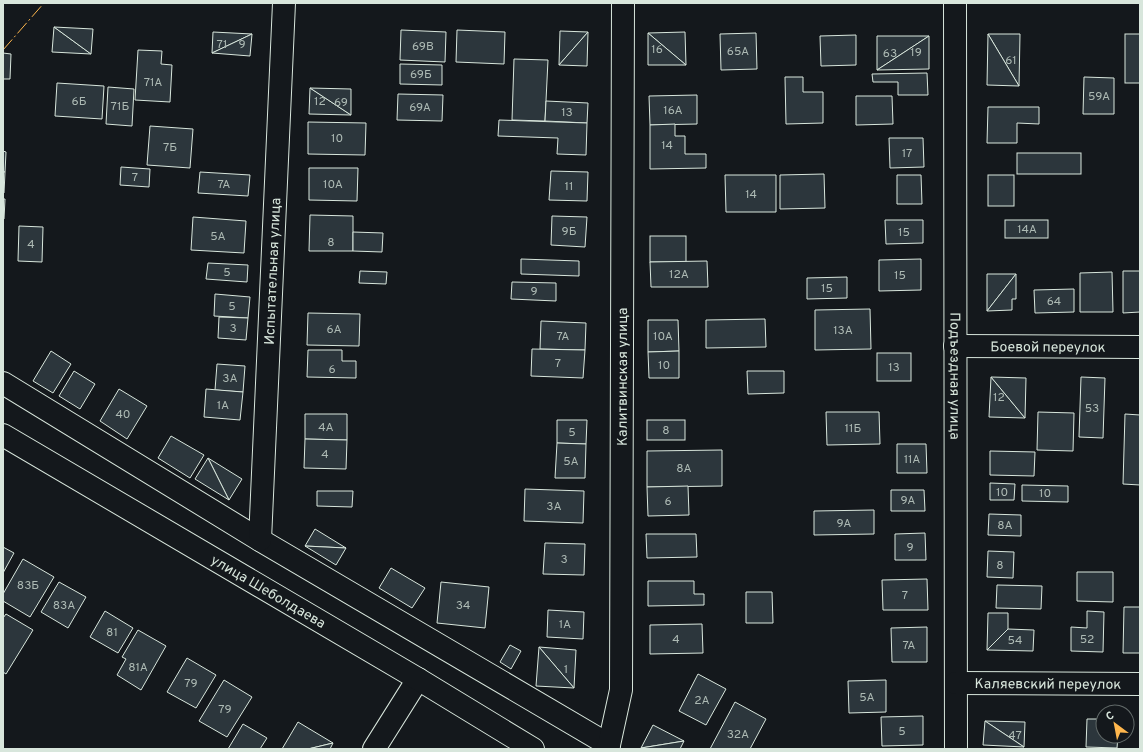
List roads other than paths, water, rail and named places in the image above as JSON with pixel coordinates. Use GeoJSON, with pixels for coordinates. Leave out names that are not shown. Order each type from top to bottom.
{"type":"FeatureCollection","features":[{"type":"Feature","properties":{"kind":"street","name":"Испытательная улица"},"geometry":{"type":"LineString","coordinates":[[260,540],[284,3]]}},
{"type":"Feature","properties":{"kind":"street","name":"Калитвинская улица"},"geometry":{"type":"LineString","coordinates":[[608,747],[621,690],[623,3]]}},
{"type":"Feature","properties":{"kind":"street","name":"Подъездная улица"},"geometry":{"type":"LineString","coordinates":[[955,3],[956,749]]}},
{"type":"Feature","properties":{"kind":"street","name":"Боевой переулок"},"geometry":{"type":"LineString","coordinates":[[955,346],[1140,347]]}},
{"type":"Feature","properties":{"kind":"street"},"geometry":{"type":"LineString","coordinates":[[3,383],[260,540],[608,747]]}},
{"type":"Feature","properties":{"kind":"street","name":"улица Шеболдаева"},"geometry":{"type":"LineString","coordinates":[[3,435],[418,679],[533,749]]}},
{"type":"Feature","properties":{"kind":"street"},"geometry":{"type":"LineString","coordinates":[[374,749],[418,679]]}},
{"type":"Feature","properties":{"kind":"street","name":"Каляевский переулок"},"geometry":{"type":"LineString","coordinates":[[956,683],[1140,684]]}}]}
